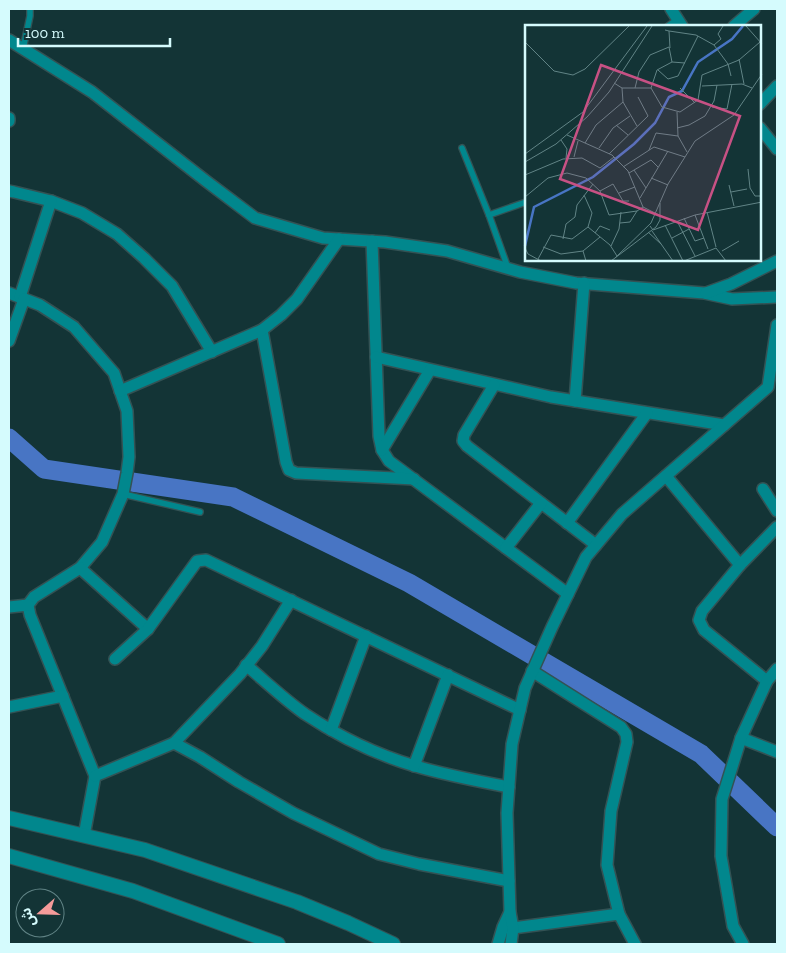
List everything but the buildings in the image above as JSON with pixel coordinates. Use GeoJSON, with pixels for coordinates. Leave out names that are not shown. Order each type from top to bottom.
{"type":"FeatureCollection","features":[{"type":"Feature","properties":{"kind":"street"},"geometry":{"type":"LineString","coordinates":[[671,9],[680,23]]}},
{"type":"Feature","properties":{"kind":"street"},"geometry":{"type":"LineString","coordinates":[[735,25],[754,9]]}},
{"type":"Feature","properties":{"kind":"street"},"geometry":{"type":"LineString","coordinates":[[9,40],[92,92],[255,218],[323,238],[372,241],[447,251],[530,274],[584,283],[704,293],[732,299],[777,297]]}},
{"type":"Feature","properties":{"kind":"street"},"geometry":{"type":"LineString","coordinates":[[761,103],[777,86]]}},
{"type":"Feature","properties":{"kind":"street"},"geometry":{"type":"LineString","coordinates":[[761,129],[777,149]]}},
{"type":"Feature","properties":{"kind":"street"},"geometry":{"type":"LineString","coordinates":[[9,191],[51,201],[82,213],[117,234],[172,286],[212,352]]}},
{"type":"Feature","properties":{"kind":"street"},"geometry":{"type":"LineString","coordinates":[[9,341],[18,296],[51,201]]}},
{"type":"Feature","properties":{"kind":"street"},"geometry":{"type":"LineString","coordinates":[[120,391],[262,330],[281,316],[298,299],[339,239]]}},
{"type":"Feature","properties":{"kind":"street"},"geometry":{"type":"LineString","coordinates":[[372,241],[379,436],[382,450],[390,461],[568,594]]}},
{"type":"Feature","properties":{"kind":"street"},"geometry":{"type":"LineString","coordinates":[[704,293],[731,284],[777,261]]}},
{"type":"Feature","properties":{"kind":"street"},"geometry":{"type":"LineString","coordinates":[[575,401],[584,283]]}},
{"type":"Feature","properties":{"kind":"street"},"geometry":{"type":"LineString","coordinates":[[9,607],[28,605],[34,597],[80,568],[102,542],[125,484],[129,457],[127,411],[114,374],[74,327],[40,305],[18,296]]}},
{"type":"Feature","properties":{"kind":"street"},"geometry":{"type":"LineString","coordinates":[[510,944],[513,928],[510,912],[508,788],[512,744],[525,688],[532,671],[586,557],[622,514],[724,425],[773,389],[777,325]]}},
{"type":"Feature","properties":{"kind":"street"},"geometry":{"type":"LineString","coordinates":[[262,330],[289,470],[296,473],[414,479]]}},
{"type":"Feature","properties":{"kind":"street"},"geometry":{"type":"LineString","coordinates":[[376,358],[551,398],[724,425]]}},
{"type":"Feature","properties":{"kind":"street"},"geometry":{"type":"LineString","coordinates":[[382,450],[430,370]]}},
{"type":"Feature","properties":{"kind":"street"},"geometry":{"type":"LineString","coordinates":[[494,385],[464,435],[463,441],[596,545]]}},
{"type":"Feature","properties":{"kind":"street"},"geometry":{"type":"LineString","coordinates":[[567,523],[647,413]]}},
{"type":"Feature","properties":{"kind":"street"},"geometry":{"type":"LineString","coordinates":[[666,476],[740,565]]}},
{"type":"Feature","properties":{"kind":"street"},"geometry":{"type":"LineString","coordinates":[[763,489],[777,511]]}},
{"type":"Feature","properties":{"kind":"street"},"geometry":{"type":"LineString","coordinates":[[506,548],[541,503]]}},
{"type":"Feature","properties":{"kind":"street"},"geometry":{"type":"LineString","coordinates":[[767,681],[704,630],[699,620],[702,611],[740,565],[777,527]]}},
{"type":"Feature","properties":{"kind":"street"},"geometry":{"type":"LineString","coordinates":[[115,659],[148,629],[197,561],[206,560],[520,710]]}},
{"type":"Feature","properties":{"kind":"street"},"geometry":{"type":"LineString","coordinates":[[80,568],[148,629]]}},
{"type":"Feature","properties":{"kind":"street"},"geometry":{"type":"LineString","coordinates":[[95,776],[174,743],[262,646],[291,600]]}},
{"type":"Feature","properties":{"kind":"street"},"geometry":{"type":"LineString","coordinates":[[28,605],[30,615],[95,776],[84,836]]}},
{"type":"Feature","properties":{"kind":"street"},"geometry":{"type":"LineString","coordinates":[[331,730],[366,636]]}},
{"type":"Feature","properties":{"kind":"street"},"geometry":{"type":"LineString","coordinates":[[246,665],[304,713],[331,730],[388,757],[414,766],[508,788]]}},
{"type":"Feature","properties":{"kind":"street"},"geometry":{"type":"LineString","coordinates":[[739,943],[733,926],[720,856],[722,799],[741,738],[767,681],[777,669]]}},
{"type":"Feature","properties":{"kind":"street"},"geometry":{"type":"LineString","coordinates":[[532,671],[621,727],[626,734],[627,742],[611,810],[607,866],[619,914],[635,944]]}},
{"type":"Feature","properties":{"kind":"street"},"geometry":{"type":"LineString","coordinates":[[414,766],[448,675]]}},
{"type":"Feature","properties":{"kind":"street"},"geometry":{"type":"LineString","coordinates":[[9,707],[63,696]]}},
{"type":"Feature","properties":{"kind":"street"},"geometry":{"type":"LineString","coordinates":[[741,738],[777,752]]}},
{"type":"Feature","properties":{"kind":"street"},"geometry":{"type":"LineString","coordinates":[[174,743],[294,813],[379,854],[419,864],[509,881]]}},
{"type":"Feature","properties":{"kind":"street"},"geometry":{"type":"LineString","coordinates":[[9,818],[144,850],[297,902],[393,944]]}},
{"type":"Feature","properties":{"kind":"street"},"geometry":{"type":"LineString","coordinates":[[9,856],[133,891],[278,944]]}},
{"type":"Feature","properties":{"kind":"street"},"geometry":{"type":"LineString","coordinates":[[498,944],[510,912]]}},
{"type":"Feature","properties":{"kind":"street"},"geometry":{"type":"LineString","coordinates":[[513,928],[619,914]]}},
{"type":"Feature","properties":{"kind":"lane"},"geometry":{"type":"LineString","coordinates":[[22,49],[30,9]]}},
{"type":"Feature","properties":{"kind":"lane"},"geometry":{"type":"LineString","coordinates":[[462,148],[508,268]]}},
{"type":"Feature","properties":{"kind":"lane"},"geometry":{"type":"LineString","coordinates":[[488,215],[525,202]]}},
{"type":"Feature","properties":{"kind":"lane"},"geometry":{"type":"LineString","coordinates":[[125,484],[200,512]]}},
{"type":"Feature","properties":{"kind":"waterway"},"geometry":{"type":"LineString","coordinates":[[9,438],[44,469],[233,497],[409,583],[701,754],[777,827]]}}]}
